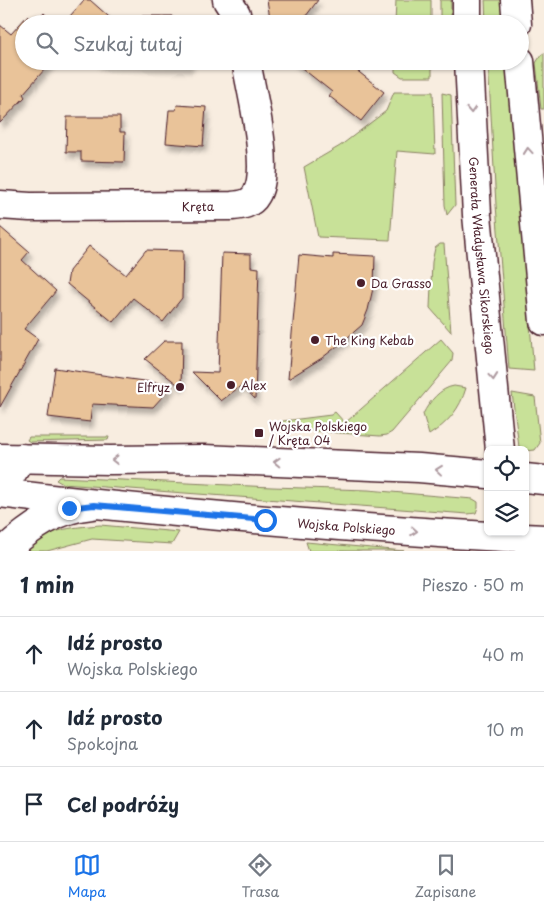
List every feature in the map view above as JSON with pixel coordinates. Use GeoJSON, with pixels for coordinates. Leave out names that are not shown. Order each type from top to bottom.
{"type":"FeatureCollection","features":[{"type":"Feature","properties":{"kind":"main road"},"geometry":{"type":"LineString","coordinates":[[228,0],[236,15]]}},
{"type":"Feature","properties":{"kind":"main road"},"geometry":{"type":"LineString","coordinates":[[467,0],[467,15]]}},
{"type":"Feature","properties":{"kind":"main road"},"geometry":{"type":"LineString","coordinates":[[515,0],[516,15]]}},
{"type":"Feature","properties":{"kind":"main road","name":"Kręta"},"geometry":{"type":"LineString","coordinates":[[0,205],[30,207],[232,206],[246,204],[256,196],[262,178],[262,151],[248,70]]}},
{"type":"Feature","properties":{"kind":"main road","name":"Generała Władysława Sikorskiego"},"geometry":{"type":"LineString","coordinates":[[469,70],[477,215],[500,446]]}},
{"type":"Feature","properties":{"kind":"main road"},"geometry":{"type":"LineString","coordinates":[[521,70],[544,321]]}},
{"type":"Feature","properties":{"kind":"main road"},"geometry":{"type":"LineString","coordinates":[[0,493],[10,458],[204,459],[419,468],[484,474]]}},
{"type":"Feature","properties":{"kind":"main road"},"geometry":{"type":"LineString","coordinates":[[529,478],[544,480]]}},
{"type":"Feature","properties":{"kind":"main road","name":"Wojska Polskiego"},"geometry":{"type":"LineString","coordinates":[[0,493],[94,505],[255,519],[510,540],[544,539]]}},
{"type":"Feature","properties":{"kind":"main road"},"geometry":{"type":"LineString","coordinates":[[4,551],[52,515],[69,508],[94,505]]}},
{"type":"Feature","properties":{"kind":"green space"},"geometry":{"type":"Polygon","coordinates":[[[396,0],[431,0],[431,15],[395,15],[396,0]]]}},
{"type":"Feature","properties":{"kind":"green space"},"geometry":{"type":"Polygon","coordinates":[[[440,0],[451,0],[451,15],[440,15],[440,0]]]}},
{"type":"Feature","properties":{"kind":"green space"},"geometry":{"type":"Polygon","coordinates":[[[485,0],[501,0],[503,15],[486,15],[485,0]]]}},
{"type":"Feature","properties":{"kind":"green space"},"geometry":{"type":"Polygon","coordinates":[[[544,53],[544,109],[541,109],[536,63],[544,53]]]}},
{"type":"Feature","properties":{"kind":"green space"},"geometry":{"type":"Polygon","coordinates":[[[395,70],[432,70],[432,77],[402,77],[395,70]]]}},
{"type":"Feature","properties":{"kind":"green space"},"geometry":{"type":"Polygon","coordinates":[[[488,70],[508,70],[534,371],[509,369],[496,205],[488,70]]]}},
{"type":"Feature","properties":{"kind":"green space"},"geometry":{"type":"Polygon","coordinates":[[[394,92],[433,92],[435,154],[397,151],[390,240],[318,237],[304,167],[340,146],[386,111],[394,92]]]}},
{"type":"Feature","properties":{"kind":"green space"},"geometry":{"type":"Polygon","coordinates":[[[442,93],[451,95],[455,205],[447,215],[445,205],[442,93]]]}},
{"type":"Feature","properties":{"kind":"green space"},"geometry":{"type":"Polygon","coordinates":[[[440,244],[444,244],[451,332],[430,308],[432,262],[435,248],[440,244]]]}},
{"type":"Feature","properties":{"kind":"green space"},"geometry":{"type":"Polygon","coordinates":[[[441,339],[453,353],[452,361],[392,432],[387,435],[272,428],[283,421],[331,415],[335,412],[345,423],[441,339]]]}},
{"type":"Feature","properties":{"kind":"green space"},"geometry":{"type":"Polygon","coordinates":[[[449,387],[466,388],[457,409],[442,426],[429,435],[423,414],[436,396],[449,387]]]}},
{"type":"Feature","properties":{"kind":"green space"},"geometry":{"type":"Polygon","coordinates":[[[512,393],[535,397],[540,443],[535,450],[529,451],[529,446],[519,446],[512,393]]]}},
{"type":"Feature","properties":{"kind":"green space"},"geometry":{"type":"Polygon","coordinates":[[[29,437],[109,437],[108,440],[30,442],[27,440],[29,437]]]}},
{"type":"Feature","properties":{"kind":"green space"},"geometry":{"type":"Polygon","coordinates":[[[59,477],[368,490],[473,499],[478,502],[478,507],[476,513],[468,514],[63,484],[56,480],[59,477]]]}},
{"type":"Feature","properties":{"kind":"green space"},"geometry":{"type":"Polygon","coordinates":[[[100,525],[179,532],[172,544],[92,539],[47,551],[25,551],[51,533],[69,528],[100,525]]]}},
{"type":"Feature","properties":{"kind":"green space"},"geometry":{"type":"Polygon","coordinates":[[[306,542],[404,551],[309,551],[306,542]]]}},
{"type":"Feature","properties":{"kind":"building"},"geometry":{"type":"Polygon","coordinates":[[[84,0],[90,0],[107,15],[71,15],[84,0]]]}},
{"type":"Feature","properties":{"kind":"building"},"geometry":{"type":"Polygon","coordinates":[[[267,0],[318,0],[307,15],[270,15],[267,0]]]}},
{"type":"Feature","properties":{"kind":"building"},"geometry":{"type":"Polygon","coordinates":[[[0,25],[11,34],[15,30],[15,70],[44,70],[23,94],[25,97],[0,123],[0,25]]]}},
{"type":"Feature","properties":{"kind":"building"},"geometry":{"type":"Polygon","coordinates":[[[304,70],[356,70],[384,92],[361,121],[329,96],[332,92],[304,70]]]}},
{"type":"Feature","properties":{"kind":"building"},"geometry":{"type":"Polygon","coordinates":[[[177,105],[206,107],[203,146],[166,143],[169,110],[176,110],[177,105]]]}},
{"type":"Feature","properties":{"kind":"building"},"geometry":{"type":"Polygon","coordinates":[[[67,117],[120,117],[120,132],[125,132],[124,162],[81,161],[81,152],[66,152],[67,117]]]}},
{"type":"Feature","properties":{"kind":"building"},"geometry":{"type":"Polygon","coordinates":[[[0,227],[29,252],[22,260],[56,291],[24,329],[38,339],[0,407],[0,227]]]}},
{"type":"Feature","properties":{"kind":"building"},"geometry":{"type":"Polygon","coordinates":[[[89,246],[126,275],[146,250],[183,251],[182,298],[163,322],[133,298],[113,322],[67,284],[69,271],[89,246]]]}},
{"type":"Feature","properties":{"kind":"building"},"geometry":{"type":"Polygon","coordinates":[[[222,253],[251,254],[251,267],[259,268],[255,399],[242,385],[221,401],[192,372],[218,373],[222,253]]]}},
{"type":"Feature","properties":{"kind":"building"},"geometry":{"type":"Polygon","coordinates":[[[333,254],[375,256],[374,284],[368,310],[362,325],[340,344],[322,358],[288,379],[299,255],[333,258],[333,254]]]}},
{"type":"Feature","properties":{"kind":"building"},"geometry":{"type":"Polygon","coordinates":[[[164,341],[182,341],[181,387],[145,359],[164,341]]]}},
{"type":"Feature","properties":{"kind":"building"},"geometry":{"type":"Polygon","coordinates":[[[55,368],[173,385],[153,407],[92,404],[90,422],[48,417],[55,368]]]}},
{"type":"Feature","properties":{"kind":"place","name":"Da Grasso"},"geometry":{"type":"Point","coordinates":[361,283]}},
{"type":"Feature","properties":{"kind":"place","name":"The King Kebab"},"geometry":{"type":"Point","coordinates":[315,340]}},
{"type":"Feature","properties":{"kind":"place","name":"Alex"},"geometry":{"type":"Point","coordinates":[231,385]}},
{"type":"Feature","properties":{"kind":"place","name":"Elfryz"},"geometry":{"type":"Point","coordinates":[180,387]}},
{"type":"Feature","properties":{"kind":"place","name":"Wojska Polskiego / Kręta 04"},"geometry":{"type":"Point","coordinates":[259,433]}},
{"type":"Feature","properties":{"kind":"route"},"geometry":{"type":"LineString","coordinates":[[69,508],[94,505],[265,520]]}}]}
